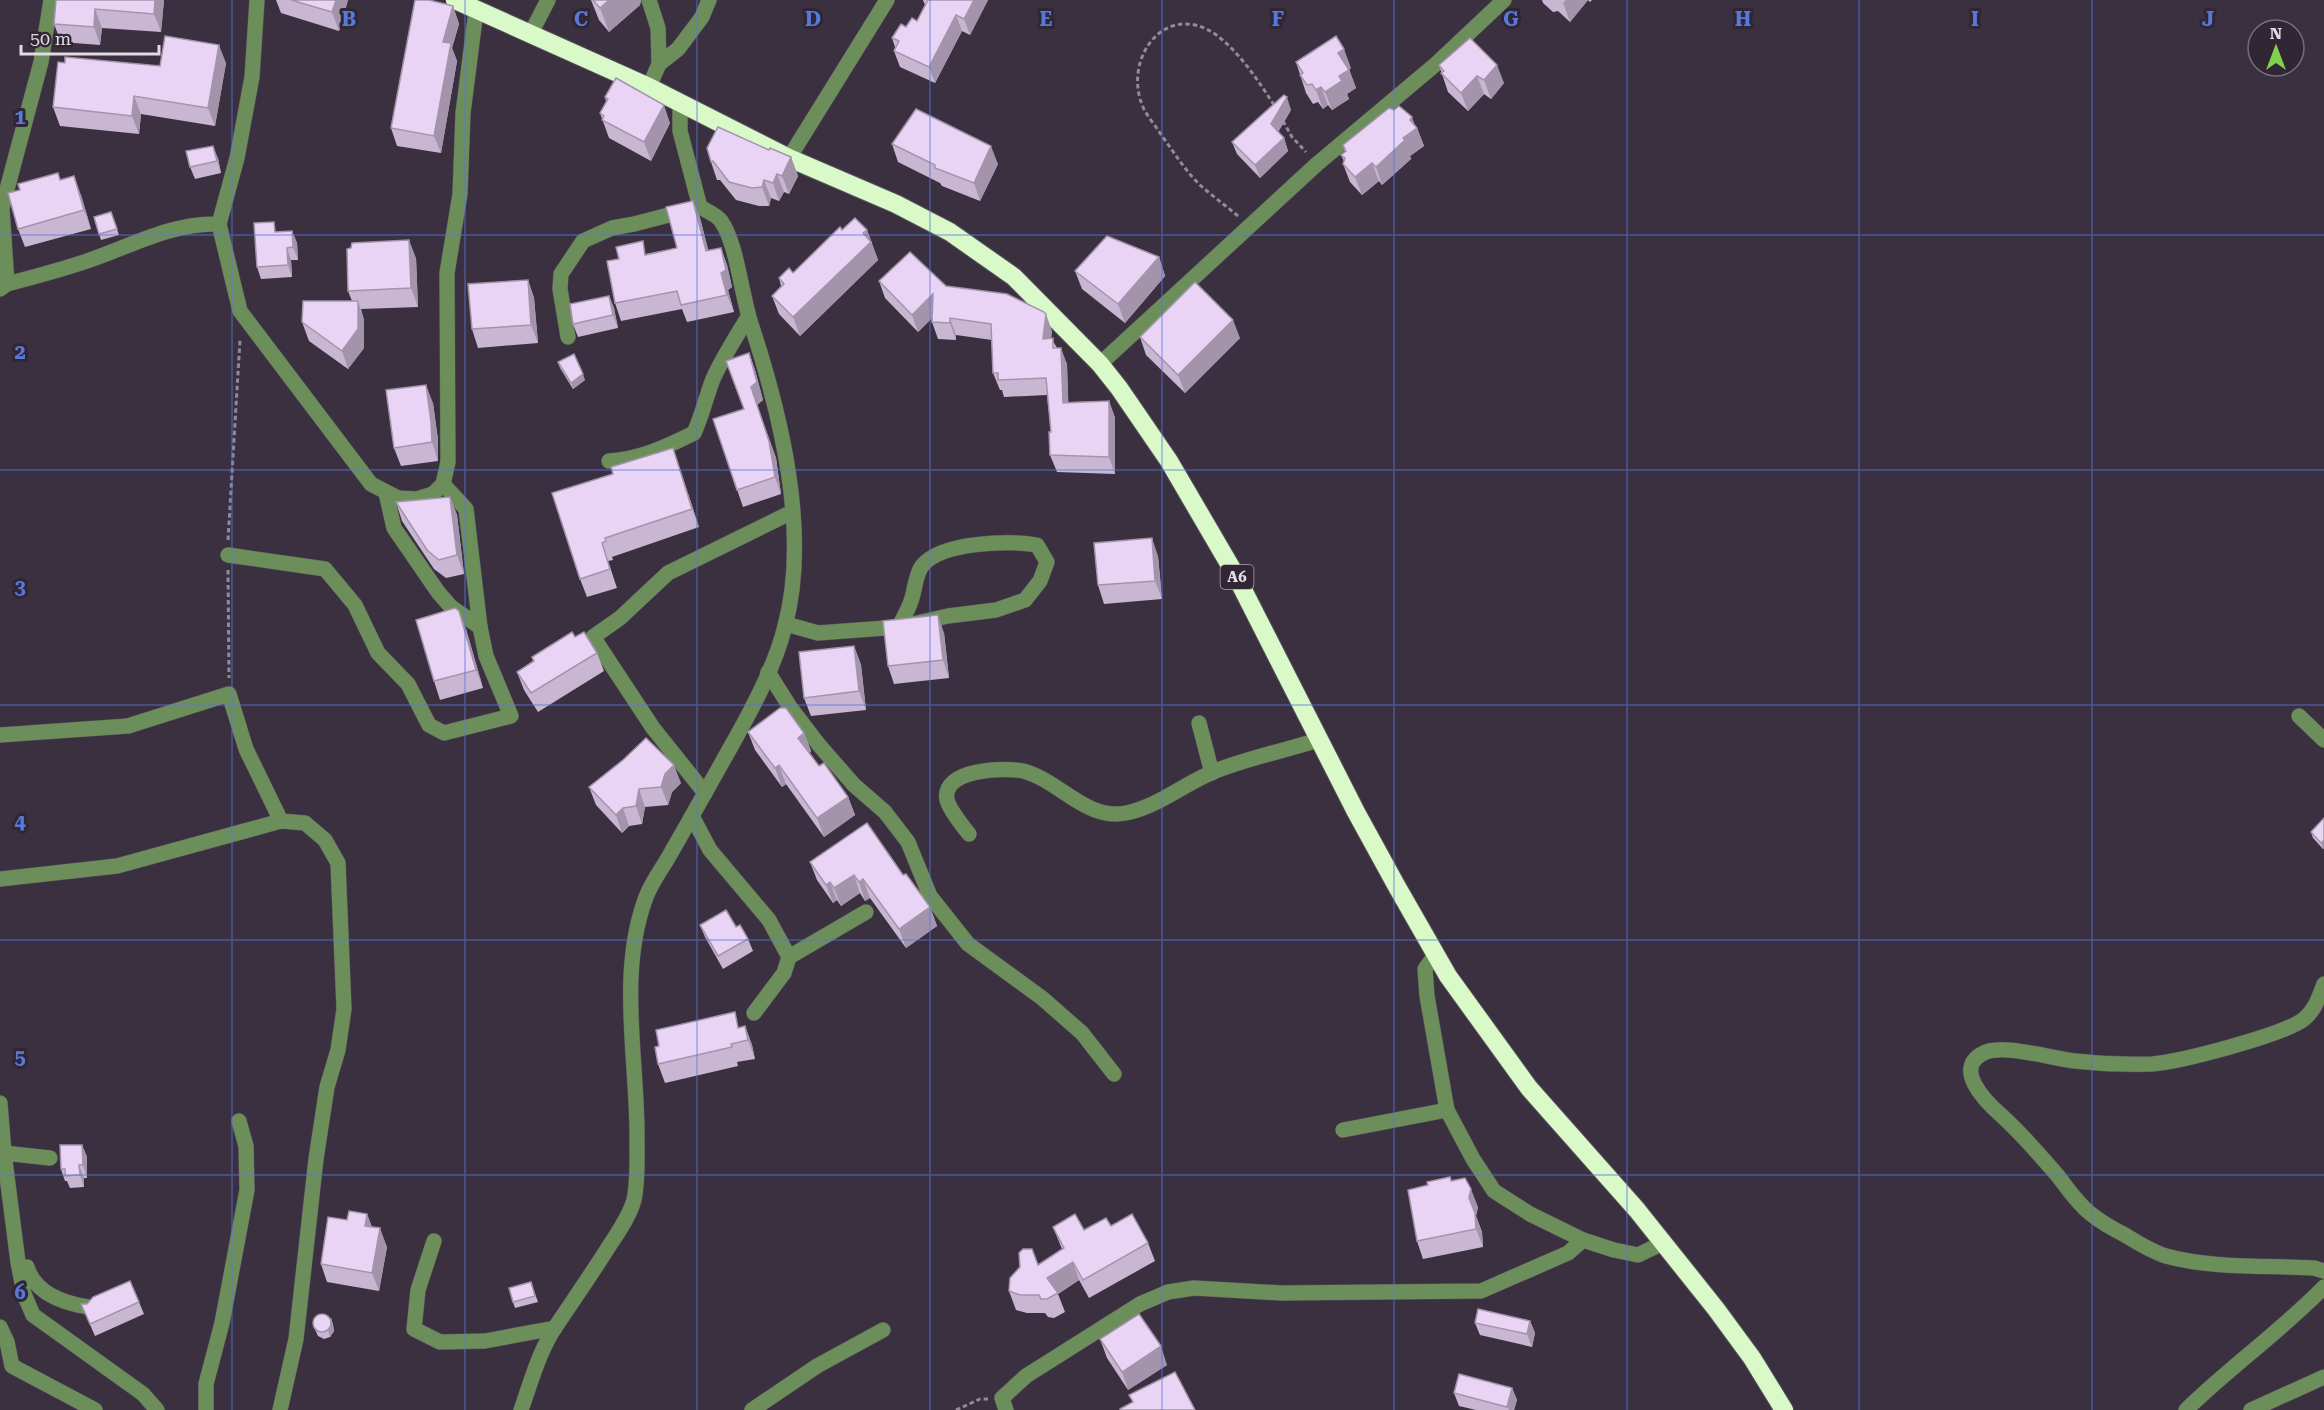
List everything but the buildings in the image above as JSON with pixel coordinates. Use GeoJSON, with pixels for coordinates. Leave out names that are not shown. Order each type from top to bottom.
{"type":"FeatureCollection","features":[{"type":"Feature","properties":{"kind":"highway","name":"A6"},"geometry":{"type":"LineString","coordinates":[[455,0],[650,87],[789,158],[896,204],[950,232],[1014,277],[1100,364],[1144,424],[1198,509],[1235,574],[1318,740],[1435,955],[1489,1035],[1529,1088],[1637,1210],[1716,1309],[1752,1358],[1784,1410]]}},
{"type":"Feature","properties":{"kind":"street"},"geometry":{"type":"LineString","coordinates":[[51,0],[42,62],[2,208],[3,286],[87,261],[152,236],[204,224],[219,224]]}},
{"type":"Feature","properties":{"kind":"street"},"geometry":{"type":"LineString","coordinates":[[257,0],[252,77],[237,158],[219,224],[240,311],[371,484],[398,498],[417,499],[433,494],[443,484],[448,462],[447,273],[460,194],[463,113],[476,11]]}},
{"type":"Feature","properties":{"kind":"street"},"geometry":{"type":"LineString","coordinates":[[531,33],[548,0]]}},
{"type":"Feature","properties":{"kind":"street"},"geometry":{"type":"LineString","coordinates":[[649,0],[658,28],[659,64],[650,87]]}},
{"type":"Feature","properties":{"kind":"street"},"geometry":{"type":"LineString","coordinates":[[659,64],[678,49],[702,17],[710,0]]}},
{"type":"Feature","properties":{"kind":"street"},"geometry":{"type":"LineString","coordinates":[[1100,364],[1317,164],[1436,64],[1504,0]]}},
{"type":"Feature","properties":{"kind":"street"},"geometry":{"type":"LineString","coordinates":[[789,158],[883,1]]}},
{"type":"Feature","properties":{"kind":"street"},"geometry":{"type":"LineString","coordinates":[[680,103],[680,131],[700,207]]}},
{"type":"Feature","properties":{"kind":"street"},"geometry":{"type":"LineString","coordinates":[[521,1410],[542,1352],[555,1328],[625,1221],[634,1200],[637,1113],[632,1046],[631,981],[636,936],[647,896],[737,736],[768,672],[786,624],[794,557],[789,473],[769,381],[748,317],[732,247],[721,219],[700,207],[612,228],[583,241],[561,274],[560,289],[568,337]]}},
{"type":"Feature","properties":{"kind":"street"},"geometry":{"type":"LineString","coordinates":[[609,461],[626,460],[645,455],[694,433],[712,382],[748,317]]}},
{"type":"Feature","properties":{"kind":"street"},"geometry":{"type":"LineString","coordinates":[[228,555],[326,569],[355,605],[378,652],[408,684],[429,725],[444,733],[511,716],[486,656],[480,627],[466,509],[443,484]]}},
{"type":"Feature","properties":{"kind":"street"},"geometry":{"type":"LineString","coordinates":[[386,493],[394,528],[438,592],[451,607],[480,627]]}},
{"type":"Feature","properties":{"kind":"street"},"geometry":{"type":"LineString","coordinates":[[705,793],[653,728],[594,637],[620,618],[668,573],[792,512]]}},
{"type":"Feature","properties":{"kind":"street"},"geometry":{"type":"LineString","coordinates":[[786,624],[818,633],[899,627],[948,616],[996,610],[1025,600],[1040,581],[1047,562],[1037,545],[1020,542],[949,550],[933,555],[921,567],[911,601],[899,627]]}},
{"type":"Feature","properties":{"kind":"street"},"geometry":{"type":"LineString","coordinates":[[768,672],[790,707],[819,745],[854,785],[885,812],[908,842],[930,896],[968,944],[1042,998],[1082,1033],[1114,1074]]}},
{"type":"Feature","properties":{"kind":"street"},"geometry":{"type":"LineString","coordinates":[[0,735],[128,726],[229,694],[246,749],[280,821]]}},
{"type":"Feature","properties":{"kind":"street"},"geometry":{"type":"LineString","coordinates":[[2299,716],[2324,740]]}},
{"type":"Feature","properties":{"kind":"street"},"geometry":{"type":"LineString","coordinates":[[1199,723],[1212,772]]}},
{"type":"Feature","properties":{"kind":"street"},"geometry":{"type":"LineString","coordinates":[[969,834],[947,801],[947,790],[954,781],[966,774],[985,770],[1021,771],[1063,791],[1098,812],[1113,814],[1143,808],[1212,772],[1318,740]]}},
{"type":"Feature","properties":{"kind":"street"},"geometry":{"type":"LineString","coordinates":[[692,816],[710,850],[769,920],[789,957]]}},
{"type":"Feature","properties":{"kind":"street"},"geometry":{"type":"LineString","coordinates":[[0,879],[117,866],[280,821],[305,823],[325,840],[338,863],[344,1009],[338,1050],[327,1087],[316,1159],[296,1339],[280,1410]]}},
{"type":"Feature","properties":{"kind":"street"},"geometry":{"type":"LineString","coordinates":[[754,1013],[784,973],[789,957],[866,912]]}},
{"type":"Feature","properties":{"kind":"street"},"geometry":{"type":"LineString","coordinates":[[1435,955],[1425,969],[1425,978],[1447,1110],[1473,1159],[1494,1191],[1530,1214],[1583,1240],[1614,1251],[1638,1255],[1663,1243]]}},
{"type":"Feature","properties":{"kind":"street"},"geometry":{"type":"LineString","coordinates":[[2324,984],[2316,1004],[2303,1019],[2278,1032],[2224,1048],[2155,1064],[2114,1065],[2022,1052],[1986,1052],[1972,1065],[1971,1074],[1973,1083],[1990,1106],[2023,1135],[2088,1212],[2130,1238],[2163,1255],[2193,1262],[2314,1268],[2324,1271]]}},
{"type":"Feature","properties":{"kind":"street"},"geometry":{"type":"LineString","coordinates":[[0,1103],[19,1267],[24,1294],[33,1315],[143,1394],[158,1410]]}},
{"type":"Feature","properties":{"kind":"street"},"geometry":{"type":"LineString","coordinates":[[1343,1130],[1447,1110]]}},
{"type":"Feature","properties":{"kind":"street"},"geometry":{"type":"LineString","coordinates":[[206,1410],[206,1384],[222,1323],[247,1190],[246,1146],[239,1121]]}},
{"type":"Feature","properties":{"kind":"street"},"geometry":{"type":"LineString","coordinates":[[4,1153],[51,1158]]}},
{"type":"Feature","properties":{"kind":"street"},"geometry":{"type":"LineString","coordinates":[[1004,1404],[1026,1376],[1140,1304],[1168,1292],[1194,1288],[1282,1293],[1481,1291],[1568,1253],[1583,1240]]}},
{"type":"Feature","properties":{"kind":"street"},"geometry":{"type":"LineString","coordinates":[[434,1241],[418,1290],[414,1329],[440,1342],[485,1341],[555,1328]]}},
{"type":"Feature","properties":{"kind":"street"},"geometry":{"type":"LineString","coordinates":[[19,1267],[27,1267],[30,1278],[44,1292],[72,1304],[88,1307]]}},
{"type":"Feature","properties":{"kind":"street"},"geometry":{"type":"LineString","coordinates":[[2186,1410],[2245,1355],[2304,1307],[2324,1287]]}},
{"type":"Feature","properties":{"kind":"street"},"geometry":{"type":"LineString","coordinates":[[0,1327],[7,1342],[6,1366],[95,1410]]}},
{"type":"Feature","properties":{"kind":"street"},"geometry":{"type":"LineString","coordinates":[[752,1410],[817,1366],[883,1330]]}},
{"type":"Feature","properties":{"kind":"street"},"geometry":{"type":"LineString","coordinates":[[2251,1410],[2324,1377]]}},
{"type":"Feature","properties":{"kind":"path"},"geometry":{"type":"LineString","coordinates":[[1250,225],[1199,183],[1181,163],[1143,106],[1137,79],[1141,54],[1158,34],[1175,24],[1194,25],[1214,34],[1231,49],[1263,87],[1278,111]]}},
{"type":"Feature","properties":{"kind":"path"},"geometry":{"type":"LineString","coordinates":[[1282,120],[1292,137],[1317,164]]}},
{"type":"Feature","properties":{"kind":"path"},"geometry":{"type":"LineString","coordinates":[[229,694],[228,555],[238,398],[240,311]]}},
{"type":"Feature","properties":{"kind":"path"},"geometry":{"type":"LineString","coordinates":[[956,1410],[980,1400],[1004,1404]]}}]}
